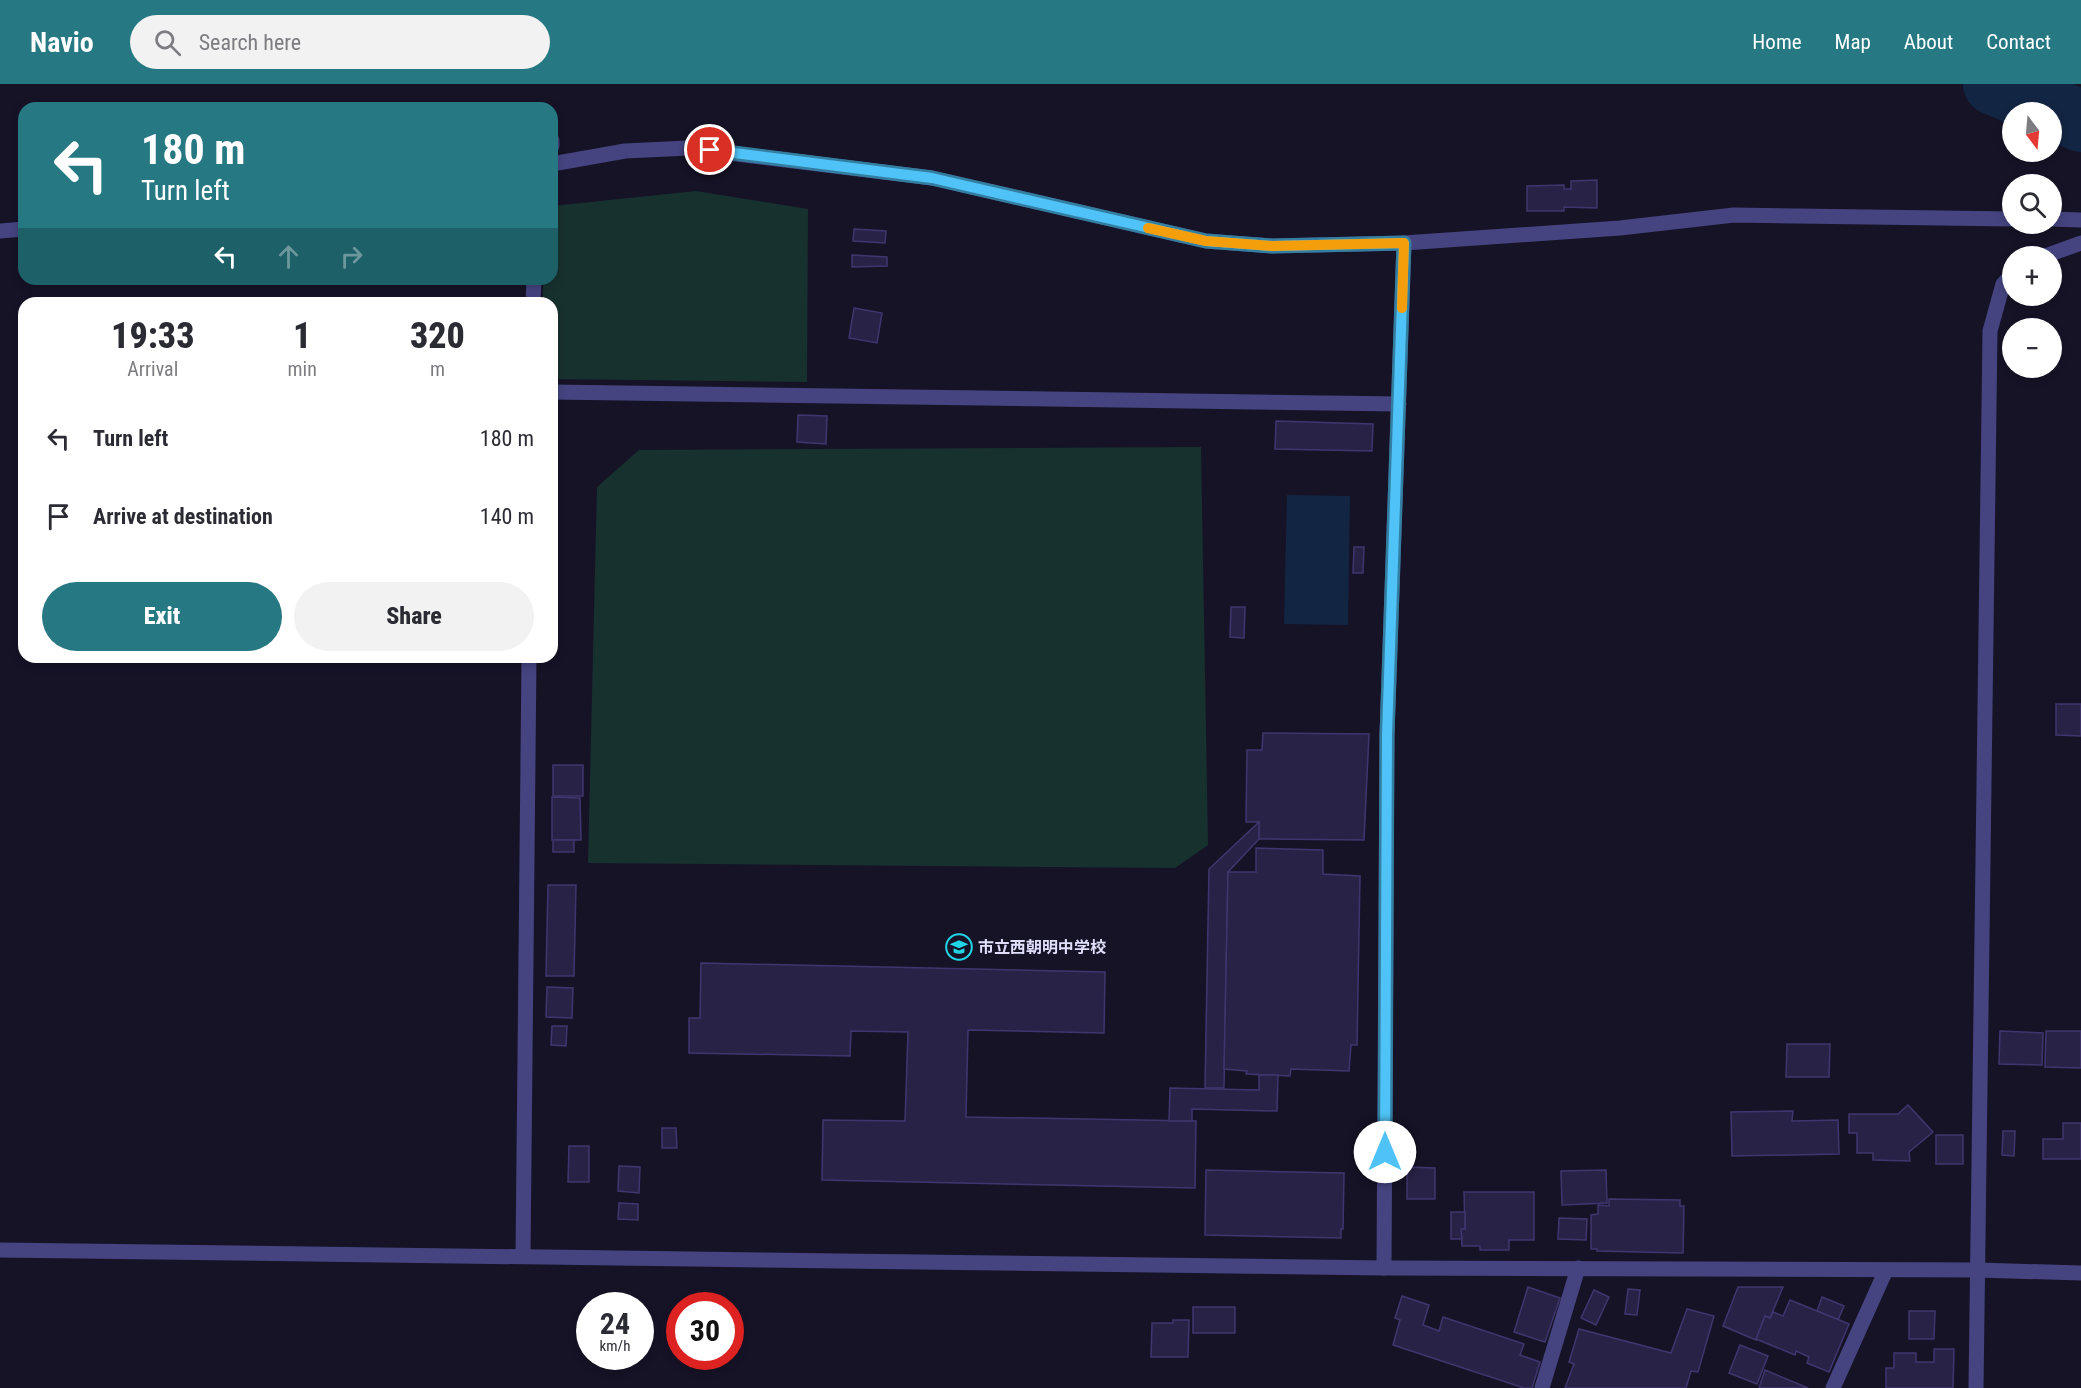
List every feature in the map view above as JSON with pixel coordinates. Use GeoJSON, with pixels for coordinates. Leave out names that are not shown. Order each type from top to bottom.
{"type":"FeatureCollection","features":[{"type":"Feature","properties":{"kind":"street"},"geometry":{"type":"LineString","coordinates":[[558,163],[625,151],[688,148],[932,178],[1206,241],[1272,246],[1404,243],[1620,228],[1734,215],[2002,219]]}},
{"type":"Feature","properties":{"kind":"street"},"geometry":{"type":"LineString","coordinates":[[2062,219],[2081,220]]}},
{"type":"Feature","properties":{"kind":"street"},"geometry":{"type":"LineString","coordinates":[[0,231],[18,230]]}},
{"type":"Feature","properties":{"kind":"street"},"geometry":{"type":"LineString","coordinates":[[1384,1268],[1387,735],[1404,243]]}},
{"type":"Feature","properties":{"kind":"street"},"geometry":{"type":"LineString","coordinates":[[2062,250],[2081,243]]}},
{"type":"Feature","properties":{"kind":"street"},"geometry":{"type":"LineString","coordinates":[[1976,1388],[1989,331],[2002,287]]}},
{"type":"Feature","properties":{"kind":"street"},"geometry":{"type":"LineString","coordinates":[[558,392],[1399,404]]}},
{"type":"Feature","properties":{"kind":"street"},"geometry":{"type":"LineString","coordinates":[[523,1256],[528,663]]}},
{"type":"Feature","properties":{"kind":"street"},"geometry":{"type":"LineString","coordinates":[[0,1250],[1384,1268],[1978,1270],[2081,1273]]}},
{"type":"Feature","properties":{"kind":"street"},"geometry":{"type":"LineString","coordinates":[[1542,1388],[1578,1268]]}},
{"type":"Feature","properties":{"kind":"street"},"geometry":{"type":"LineString","coordinates":[[1833,1388],[1886,1270]]}},
{"type":"Feature","properties":{"kind":"green space"},"geometry":{"type":"Polygon","coordinates":[[[696,191],[808,209],[807,382],[558,379],[558,297],[543,297],[543,285],[558,285],[558,205],[696,191]]]}},
{"type":"Feature","properties":{"kind":"green space"},"geometry":{"type":"Polygon","coordinates":[[[1201,447],[1208,845],[1175,868],[588,863],[597,487],[639,450],[1201,447]]]}},
{"type":"Feature","properties":{"kind":"water"},"geometry":{"type":"Polygon","coordinates":[[[1287,495],[1350,496],[1348,625],[1284,624],[1287,495]]]}},
{"type":"Feature","properties":{"kind":"building"},"geometry":{"type":"Polygon","coordinates":[[[1597,180],[1597,208],[1564,207],[1564,211],[1527,211],[1527,186],[1564,185],[1564,189],[1571,189],[1571,181],[1597,180]]]}},
{"type":"Feature","properties":{"kind":"building"},"geometry":{"type":"Polygon","coordinates":[[[854,229],[886,231],[885,243],[853,241],[854,229]]]}},
{"type":"Feature","properties":{"kind":"building"},"geometry":{"type":"Polygon","coordinates":[[[852,255],[887,257],[887,266],[852,267],[852,255]]]}},
{"type":"Feature","properties":{"kind":"building"},"geometry":{"type":"Polygon","coordinates":[[[854,308],[882,313],[877,343],[849,338],[854,308]]]}},
{"type":"Feature","properties":{"kind":"building"},"geometry":{"type":"Polygon","coordinates":[[[798,415],[827,416],[826,444],[797,442],[798,415]]]}},
{"type":"Feature","properties":{"kind":"building"},"geometry":{"type":"Polygon","coordinates":[[[1276,421],[1373,424],[1372,451],[1275,449],[1276,421]]]}},
{"type":"Feature","properties":{"kind":"building"},"geometry":{"type":"Polygon","coordinates":[[[1354,547],[1364,547],[1363,573],[1353,573],[1354,547]]]}},
{"type":"Feature","properties":{"kind":"building"},"geometry":{"type":"Polygon","coordinates":[[[1231,607],[1245,607],[1244,638],[1230,637],[1231,607]]]}},
{"type":"Feature","properties":{"kind":"building"},"geometry":{"type":"Polygon","coordinates":[[[2056,704],[2081,704],[2081,736],[2056,735],[2056,704]]]}},
{"type":"Feature","properties":{"kind":"building"},"geometry":{"type":"Polygon","coordinates":[[[1263,733],[1369,734],[1364,840],[1259,839],[1259,822],[1246,822],[1247,750],[1262,750],[1263,733]]]}},
{"type":"Feature","properties":{"kind":"building"},"geometry":{"type":"Polygon","coordinates":[[[553,765],[583,765],[583,796],[553,796],[553,765]]]}},
{"type":"Feature","properties":{"kind":"building"},"geometry":{"type":"Polygon","coordinates":[[[552,797],[580,798],[581,840],[552,840],[552,797]]]}},
{"type":"Feature","properties":{"kind":"building"},"geometry":{"type":"Polygon","coordinates":[[[1259,822],[1259,839],[1228,872],[1224,1088],[1205,1088],[1209,869],[1259,822]]]}},
{"type":"Feature","properties":{"kind":"building"},"geometry":{"type":"Polygon","coordinates":[[[553,840],[574,840],[574,852],[553,852],[553,840]]]}},
{"type":"Feature","properties":{"kind":"building"},"geometry":{"type":"Polygon","coordinates":[[[1256,848],[1323,850],[1323,874],[1360,876],[1357,1045],[1351,1045],[1349,1071],[1291,1069],[1290,1076],[1246,1074],[1247,1071],[1224,1069],[1228,872],[1256,872],[1256,848]]]}},
{"type":"Feature","properties":{"kind":"building"},"geometry":{"type":"Polygon","coordinates":[[[548,885],[576,885],[574,976],[546,976],[548,885]]]}},
{"type":"Feature","properties":{"kind":"building"},"geometry":{"type":"Polygon","coordinates":[[[701,963],[1105,972],[1104,1033],[968,1030],[966,1117],[1196,1121],[1195,1188],[822,1180],[823,1120],[905,1121],[908,1032],[851,1031],[850,1056],[689,1053],[689,1018],[700,1018],[701,963]]]}},
{"type":"Feature","properties":{"kind":"building"},"geometry":{"type":"Polygon","coordinates":[[[547,987],[573,988],[572,1018],[546,1017],[547,987]]]}},
{"type":"Feature","properties":{"kind":"building"},"geometry":{"type":"Polygon","coordinates":[[[552,1026],[567,1026],[566,1046],[551,1045],[552,1026]]]}},
{"type":"Feature","properties":{"kind":"building"},"geometry":{"type":"Polygon","coordinates":[[[2000,1031],[2043,1033],[2042,1065],[1999,1064],[2000,1031]]]}},
{"type":"Feature","properties":{"kind":"building"},"geometry":{"type":"Polygon","coordinates":[[[2046,1031],[2081,1031],[2081,1068],[2045,1067],[2046,1031]]]}},
{"type":"Feature","properties":{"kind":"building"},"geometry":{"type":"Polygon","coordinates":[[[1787,1044],[1830,1044],[1829,1077],[1786,1077],[1787,1044]]]}},
{"type":"Feature","properties":{"kind":"building"},"geometry":{"type":"Polygon","coordinates":[[[1259,1075],[1278,1075],[1277,1111],[1192,1109],[1192,1121],[1169,1121],[1170,1088],[1259,1090],[1259,1075]]]}},
{"type":"Feature","properties":{"kind":"building"},"geometry":{"type":"Polygon","coordinates":[[[1908,1105],[1933,1132],[1909,1152],[1910,1161],[1873,1160],[1873,1153],[1857,1153],[1857,1133],[1849,1133],[1849,1114],[1898,1114],[1908,1105]]]}},
{"type":"Feature","properties":{"kind":"building"},"geometry":{"type":"Polygon","coordinates":[[[1793,1111],[1792,1121],[1838,1120],[1839,1154],[1732,1156],[1731,1112],[1793,1111]]]}},
{"type":"Feature","properties":{"kind":"building"},"geometry":{"type":"Polygon","coordinates":[[[2063,1123],[2081,1123],[2081,1159],[2043,1159],[2043,1139],[2063,1139],[2063,1123]]]}},
{"type":"Feature","properties":{"kind":"building"},"geometry":{"type":"Polygon","coordinates":[[[662,1128],[676,1128],[677,1148],[662,1148],[662,1128]]]}},
{"type":"Feature","properties":{"kind":"building"},"geometry":{"type":"Polygon","coordinates":[[[2003,1131],[2015,1131],[2014,1156],[2002,1155],[2003,1131]]]}},
{"type":"Feature","properties":{"kind":"building"},"geometry":{"type":"Polygon","coordinates":[[[1936,1135],[1963,1135],[1963,1164],[1936,1164],[1936,1135]]]}},
{"type":"Feature","properties":{"kind":"building"},"geometry":{"type":"Polygon","coordinates":[[[569,1146],[589,1146],[589,1182],[568,1182],[569,1146]]]}},
{"type":"Feature","properties":{"kind":"building"},"geometry":{"type":"Polygon","coordinates":[[[619,1166],[640,1167],[639,1193],[618,1191],[619,1166]]]}},
{"type":"Feature","properties":{"kind":"building"},"geometry":{"type":"Polygon","coordinates":[[[1407,1167],[1435,1168],[1435,1199],[1407,1199],[1407,1167]]]}},
{"type":"Feature","properties":{"kind":"building"},"geometry":{"type":"Polygon","coordinates":[[[1206,1170],[1344,1173],[1341,1238],[1205,1235],[1206,1170]]]}},
{"type":"Feature","properties":{"kind":"building"},"geometry":{"type":"Polygon","coordinates":[[[1606,1170],[1607,1203],[1562,1205],[1561,1171],[1606,1170]]]}},
{"type":"Feature","properties":{"kind":"building"},"geometry":{"type":"Polygon","coordinates":[[[1464,1192],[1534,1192],[1534,1240],[1509,1240],[1509,1250],[1480,1250],[1480,1246],[1462,1246],[1461,1229],[1465,1229],[1464,1192]]]}},
{"type":"Feature","properties":{"kind":"building"},"geometry":{"type":"Polygon","coordinates":[[[1609,1199],[1680,1200],[1680,1206],[1684,1206],[1683,1253],[1591,1249],[1591,1215],[1598,1214],[1598,1205],[1609,1206],[1609,1199]]]}},
{"type":"Feature","properties":{"kind":"building"},"geometry":{"type":"Polygon","coordinates":[[[619,1203],[638,1204],[638,1220],[618,1219],[619,1203]]]}},
{"type":"Feature","properties":{"kind":"building"},"geometry":{"type":"Polygon","coordinates":[[[1451,1212],[1465,1212],[1465,1229],[1461,1229],[1462,1239],[1451,1239],[1451,1212]]]}},
{"type":"Feature","properties":{"kind":"building"},"geometry":{"type":"Polygon","coordinates":[[[1559,1218],[1587,1219],[1586,1240],[1558,1239],[1559,1218]]]}},
{"type":"Feature","properties":{"kind":"building"},"geometry":{"type":"Polygon","coordinates":[[[1528,1287],[1560,1298],[1545,1342],[1514,1332],[1528,1287]]]}},
{"type":"Feature","properties":{"kind":"building"},"geometry":{"type":"Polygon","coordinates":[[[1738,1287],[1783,1287],[1770,1318],[1765,1316],[1756,1340],[1723,1326],[1738,1287]]]}},
{"type":"Feature","properties":{"kind":"building"},"geometry":{"type":"Polygon","coordinates":[[[1628,1289],[1640,1290],[1637,1315],[1625,1314],[1628,1289]]]}},
{"type":"Feature","properties":{"kind":"building"},"geometry":{"type":"Polygon","coordinates":[[[1594,1290],[1609,1297],[1596,1325],[1581,1318],[1594,1290]]]}},
{"type":"Feature","properties":{"kind":"building"},"geometry":{"type":"Polygon","coordinates":[[[1402,1296],[1429,1305],[1423,1325],[1439,1331],[1443,1317],[1524,1344],[1520,1355],[1540,1362],[1532,1388],[1524,1388],[1393,1345],[1400,1320],[1395,1318],[1402,1296]]]}},
{"type":"Feature","properties":{"kind":"building"},"geometry":{"type":"Polygon","coordinates":[[[1822,1297],[1844,1306],[1838,1320],[1817,1311],[1822,1297]]]}},
{"type":"Feature","properties":{"kind":"building"},"geometry":{"type":"Polygon","coordinates":[[[1790,1300],[1849,1324],[1829,1372],[1807,1363],[1809,1357],[1796,1351],[1795,1355],[1756,1339],[1765,1316],[1770,1318],[1773,1312],[1783,1316],[1790,1300]]]}},
{"type":"Feature","properties":{"kind":"building"},"geometry":{"type":"Polygon","coordinates":[[[1193,1307],[1235,1307],[1235,1333],[1193,1333],[1193,1307]]]}},
{"type":"Feature","properties":{"kind":"building"},"geometry":{"type":"Polygon","coordinates":[[[1687,1309],[1714,1316],[1698,1372],[1691,1371],[1686,1388],[1565,1388],[1574,1364],[1569,1362],[1579,1329],[1671,1353],[1687,1309]]]}},
{"type":"Feature","properties":{"kind":"building"},"geometry":{"type":"Polygon","coordinates":[[[1909,1311],[1935,1311],[1934,1339],[1909,1339],[1909,1311]]]}},
{"type":"Feature","properties":{"kind":"building"},"geometry":{"type":"Polygon","coordinates":[[[1173,1320],[1189,1320],[1188,1357],[1151,1357],[1152,1323],[1173,1323],[1173,1320]]]}},
{"type":"Feature","properties":{"kind":"building"},"geometry":{"type":"Polygon","coordinates":[[[1740,1345],[1768,1356],[1757,1384],[1729,1373],[1740,1345]]]}},
{"type":"Feature","properties":{"kind":"building"},"geometry":{"type":"Polygon","coordinates":[[[1934,1349],[1954,1349],[1953,1388],[1886,1388],[1886,1368],[1894,1368],[1894,1353],[1916,1353],[1916,1362],[1934,1362],[1934,1349]]]}},
{"type":"Feature","properties":{"kind":"building"},"geometry":{"type":"Polygon","coordinates":[[[1765,1370],[1808,1388],[1759,1388],[1765,1370]]]}},
{"type":"Feature","properties":{"kind":"waterway"},"geometry":{"type":"LineString","coordinates":[[1994,84],[2081,121]]}},
{"type":"Feature","properties":{"kind":"slow traffic"},"geometry":{"type":"LineString","coordinates":[[1148,228],[1206,241],[1272,246],[1404,243],[1402,308]]}},
{"type":"Feature","properties":{"kind":"place","name":"市立西朝明中学校"},"geometry":{"type":"Point","coordinates":[959,947]}},
{"type":"Feature","properties":{"kind":"route"},"geometry":{"type":"LineString","coordinates":[[710,150],[932,178],[1206,241],[1272,246],[1404,243],[1387,735],[1385,1152]]}}]}
